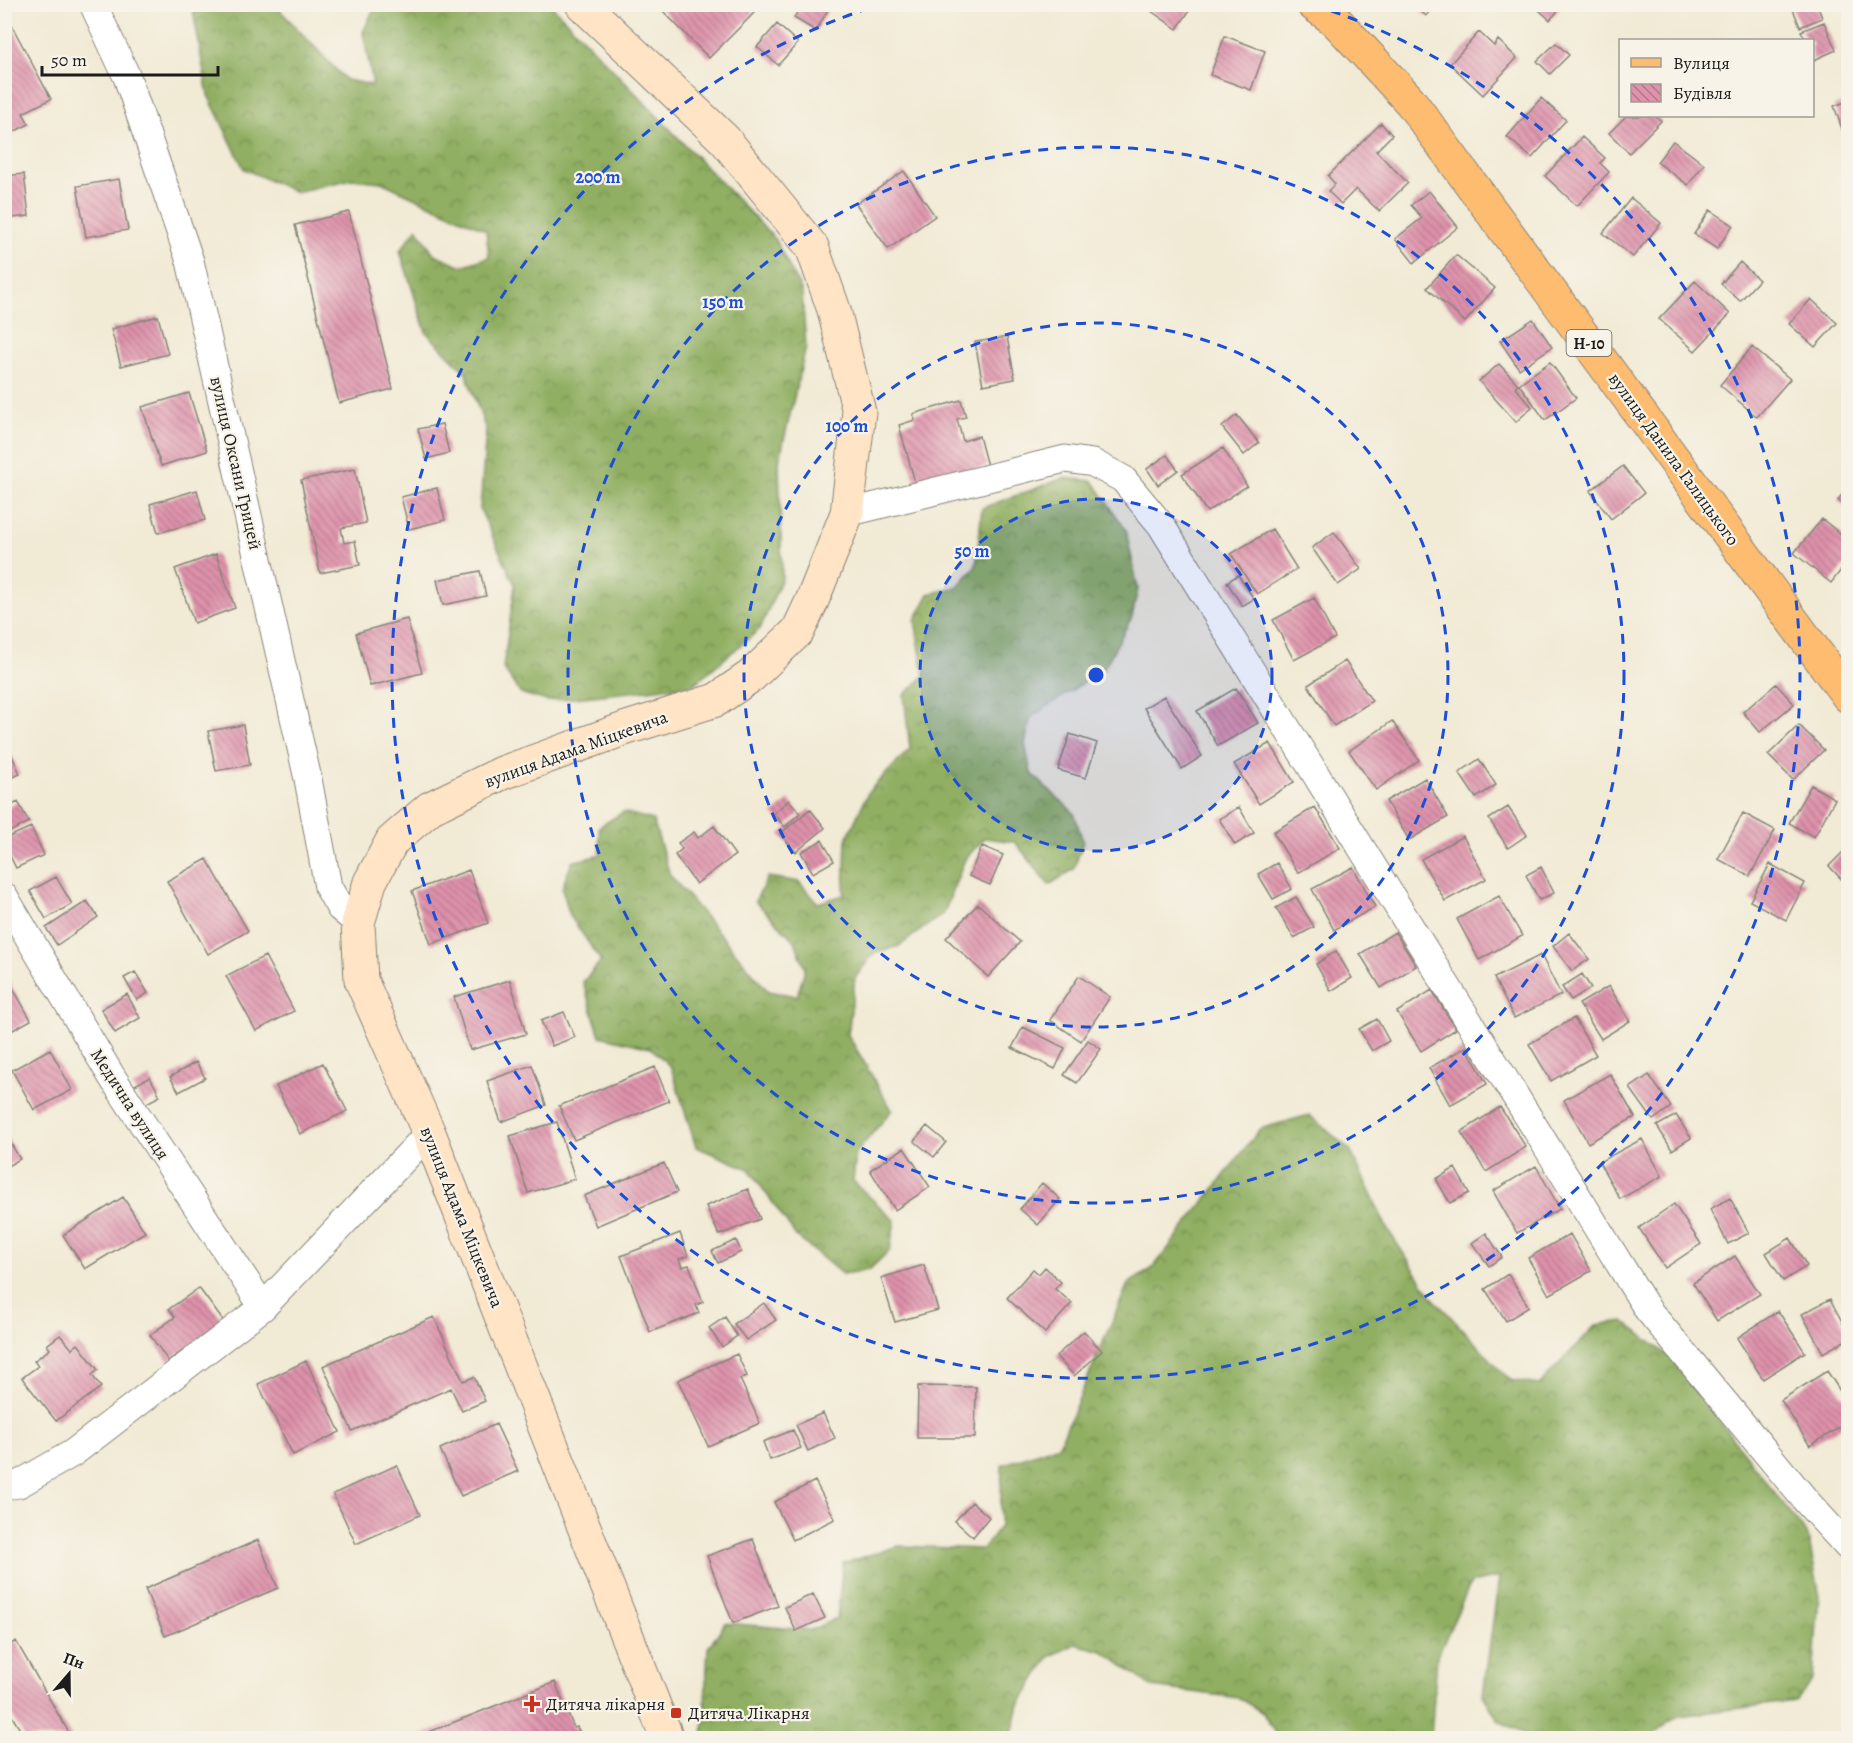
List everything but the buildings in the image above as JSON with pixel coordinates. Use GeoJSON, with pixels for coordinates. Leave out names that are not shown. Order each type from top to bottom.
{"type":"FeatureCollection","features":[{"type":"Feature","properties":{"kind":"main road","name":"вулиця Данила Галицького"},"geometry":{"type":"LineString","coordinates":[[1313,4],[1335,20],[1410,100],[1848,696]]}},
{"type":"Feature","properties":{"kind":"street","name":"вулиця Оксани Грицей"},"geometry":{"type":"LineString","coordinates":[[93,4],[127,77],[190,261],[308,779],[328,888],[340,908],[358,923]]}},
{"type":"Feature","properties":{"kind":"street","name":"вулиця Адама Міцкевича"},"geometry":{"type":"LineString","coordinates":[[582,4],[725,140],[812,247],[834,310],[859,412],[847,513],[798,632],[751,676],[716,700],[627,728],[502,773],[430,808],[392,841],[370,882],[358,923],[361,980],[429,1133],[667,1738]]}},
{"type":"Feature","properties":{"kind":"street"},"geometry":{"type":"LineString","coordinates":[[847,513],[1065,459],[1093,463],[1123,479],[1161,525],[1648,1310],[1807,1502],[1848,1547]]}},
{"type":"Feature","properties":{"kind":"street","name":"Медична вулиця"},"geometry":{"type":"LineString","coordinates":[[4,896],[112,1077],[264,1306]]}},
{"type":"Feature","properties":{"kind":"street"},"geometry":{"type":"LineString","coordinates":[[4,1486],[19,1484],[73,1453],[264,1306],[429,1133]]}},
{"type":"Feature","properties":{"kind":"green space"},"geometry":{"type":"Polygon","coordinates":[[[192,5],[275,5],[346,80],[373,85],[363,32],[375,7],[381,5],[551,5],[775,239],[802,292],[806,347],[779,461],[782,578],[760,629],[693,685],[547,701],[520,693],[503,668],[515,585],[480,509],[486,430],[466,373],[426,332],[400,251],[417,228],[434,254],[462,266],[489,257],[486,230],[381,182],[352,179],[296,192],[244,169],[208,95],[192,5]]]}},
{"type":"Feature","properties":{"kind":"green space"},"geometry":{"type":"Polygon","coordinates":[[[1064,478],[1093,481],[1126,530],[1138,589],[1132,617],[1103,670],[1031,717],[1025,744],[1031,773],[1074,813],[1083,842],[1074,869],[1049,885],[1015,842],[985,838],[965,859],[944,913],[899,946],[873,954],[855,978],[848,1035],[892,1110],[856,1153],[853,1181],[895,1221],[890,1250],[869,1270],[842,1274],[796,1236],[749,1169],[696,1147],[671,1067],[651,1048],[600,1036],[583,982],[601,961],[570,916],[562,888],[572,862],[600,855],[599,827],[623,812],[653,820],[670,875],[768,991],[797,996],[805,969],[795,941],[755,901],[768,877],[799,882],[818,903],[844,895],[846,840],[869,791],[910,749],[904,695],[924,676],[915,620],[929,594],[957,587],[976,566],[982,508],[1064,478]]]}},
{"type":"Feature","properties":{"kind":"green space"},"geometry":{"type":"Polygon","coordinates":[[[1309,1115],[1350,1150],[1388,1230],[1433,1298],[1510,1380],[1539,1385],[1596,1325],[1624,1321],[1671,1358],[1808,1536],[1819,1592],[1813,1680],[1795,1701],[1679,1716],[1646,1738],[1531,1738],[1499,1721],[1483,1695],[1499,1577],[1471,1583],[1437,1657],[1431,1738],[1278,1738],[1263,1713],[1239,1698],[1152,1687],[1103,1651],[1075,1644],[1049,1657],[1019,1705],[1011,1738],[703,1738],[708,1648],[725,1623],[811,1630],[837,1618],[843,1563],[898,1546],[983,1549],[1000,1526],[1002,1465],[1059,1445],[1128,1284],[1153,1268],[1260,1129],[1309,1115]]]}},
{"type":"Feature","properties":{"kind":"place","name":"Дитяча лікарня"},"geometry":{"type":"Point","coordinates":[532,1704]}},
{"type":"Feature","properties":{"kind":"place","name":"Дитяча Лікарня"},"geometry":{"type":"Point","coordinates":[676,1713]}}]}
